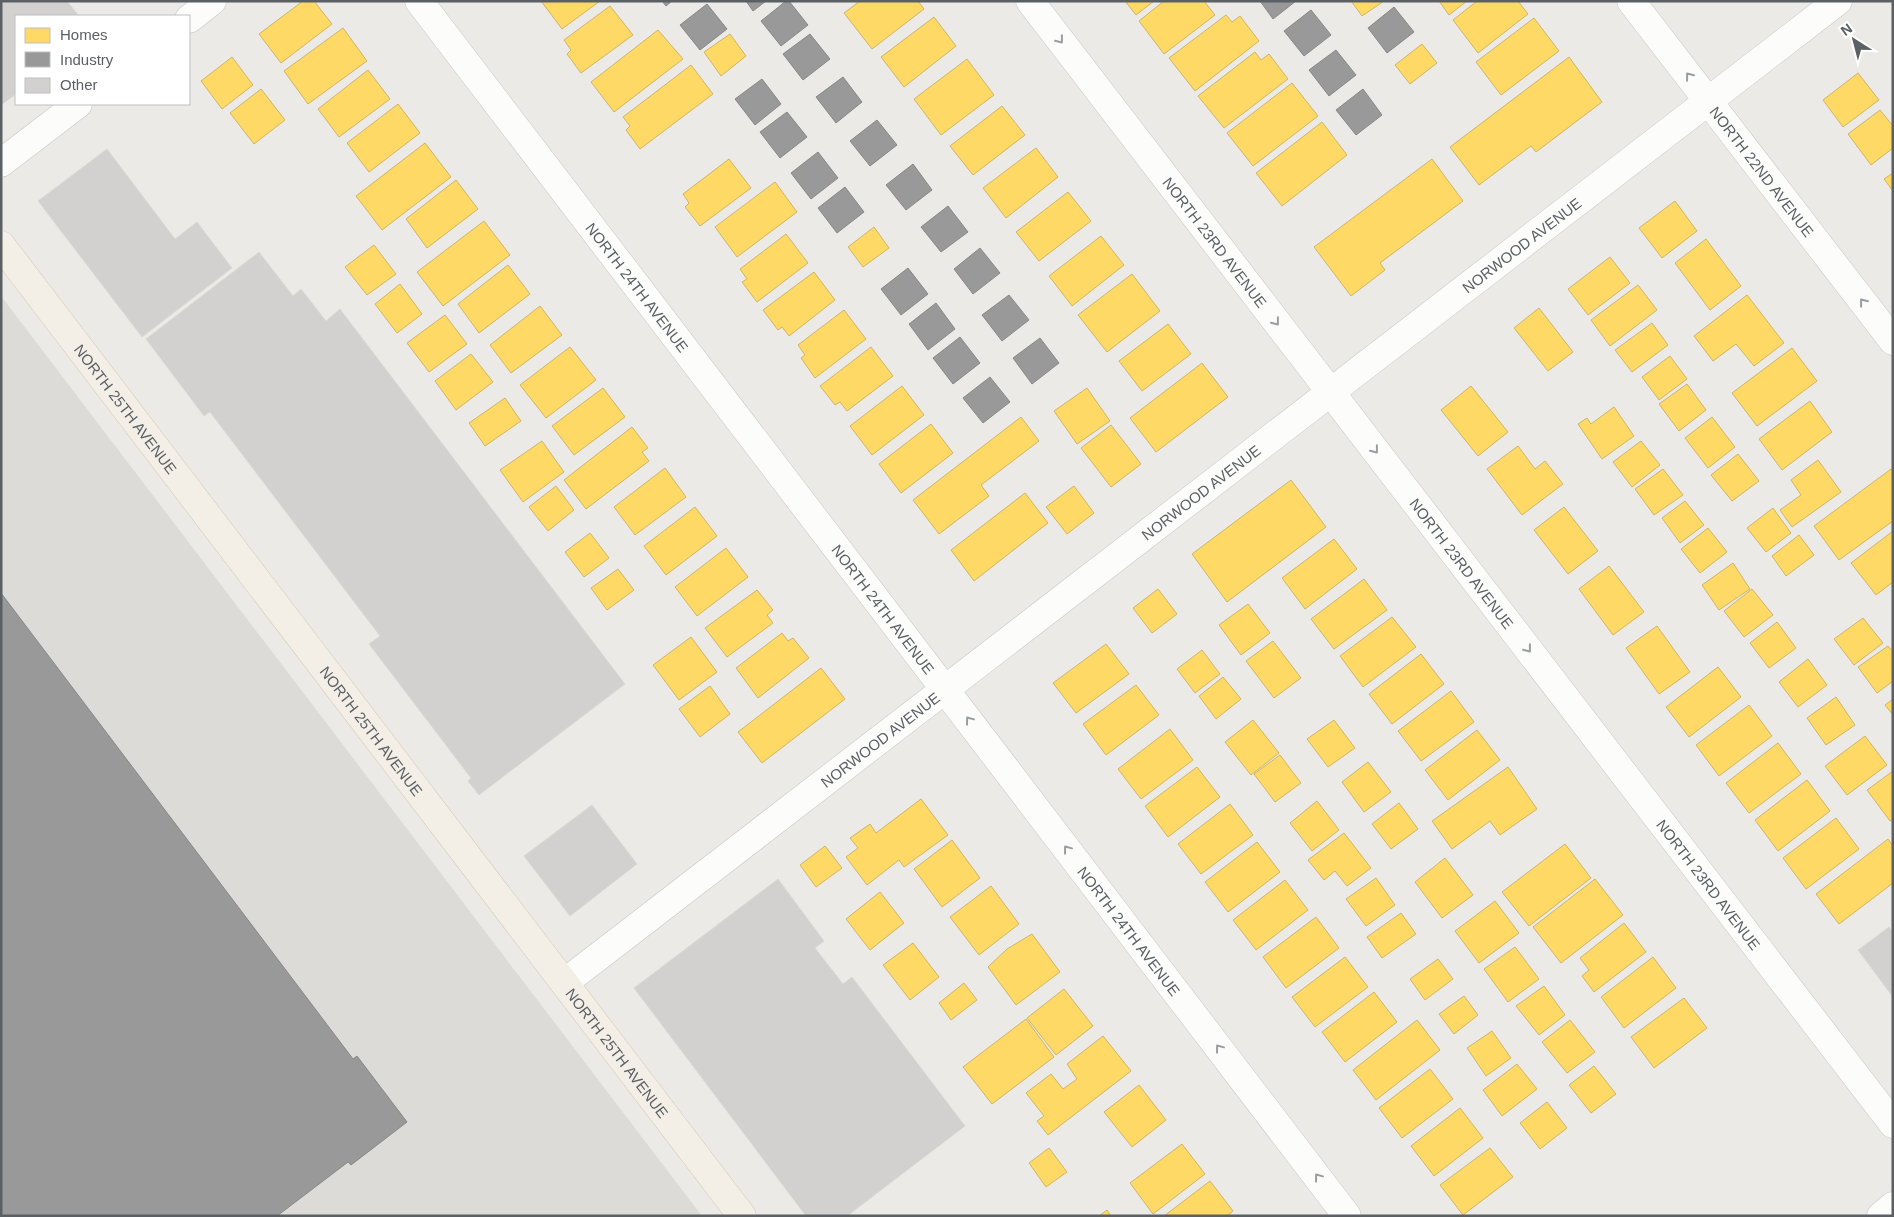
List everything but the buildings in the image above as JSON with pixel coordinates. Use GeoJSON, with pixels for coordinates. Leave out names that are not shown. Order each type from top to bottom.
{"type":"FeatureCollection","features":[{"type":"Feature","properties":{"kind":"main road","name":"NORTH 25TH AVENUE"},"geometry":{"type":"LineString","coordinates":[[1,245],[742,1216]]}},
{"type":"Feature","properties":{"kind":"street"},"geometry":{"type":"LineString","coordinates":[[190,18],[212,1]]}},
{"type":"Feature","properties":{"kind":"street","name":"NORTH 24TH AVENUE"},"geometry":{"type":"LineString","coordinates":[[419,1],[1347,1216]]}},
{"type":"Feature","properties":{"kind":"street","name":"NORTH 23RD AVENUE"},"geometry":{"type":"LineString","coordinates":[[1030,1],[1893,1124]]}},
{"type":"Feature","properties":{"kind":"street","name":"NORTH 22ND AVENUE"},"geometry":{"type":"LineString","coordinates":[[1632,1],[1893,341]]}},
{"type":"Feature","properties":{"kind":"street","name":"NORWOOD AVENUE"},"geometry":{"type":"LineString","coordinates":[[564,983],[1838,1]]}},
{"type":"Feature","properties":{"kind":"street"},"geometry":{"type":"LineString","coordinates":[[1,163],[77,105]]}},
{"type":"Feature","properties":{"kind":"street"},"geometry":{"type":"LineString","coordinates":[[1881,1216],[1893,1206]]}},
{"type":"Feature","properties":{"kind":"shaded area"},"geometry":{"type":"Polygon","coordinates":[[[1,296],[702,1216],[1,1216],[1,296]]]}}]}
